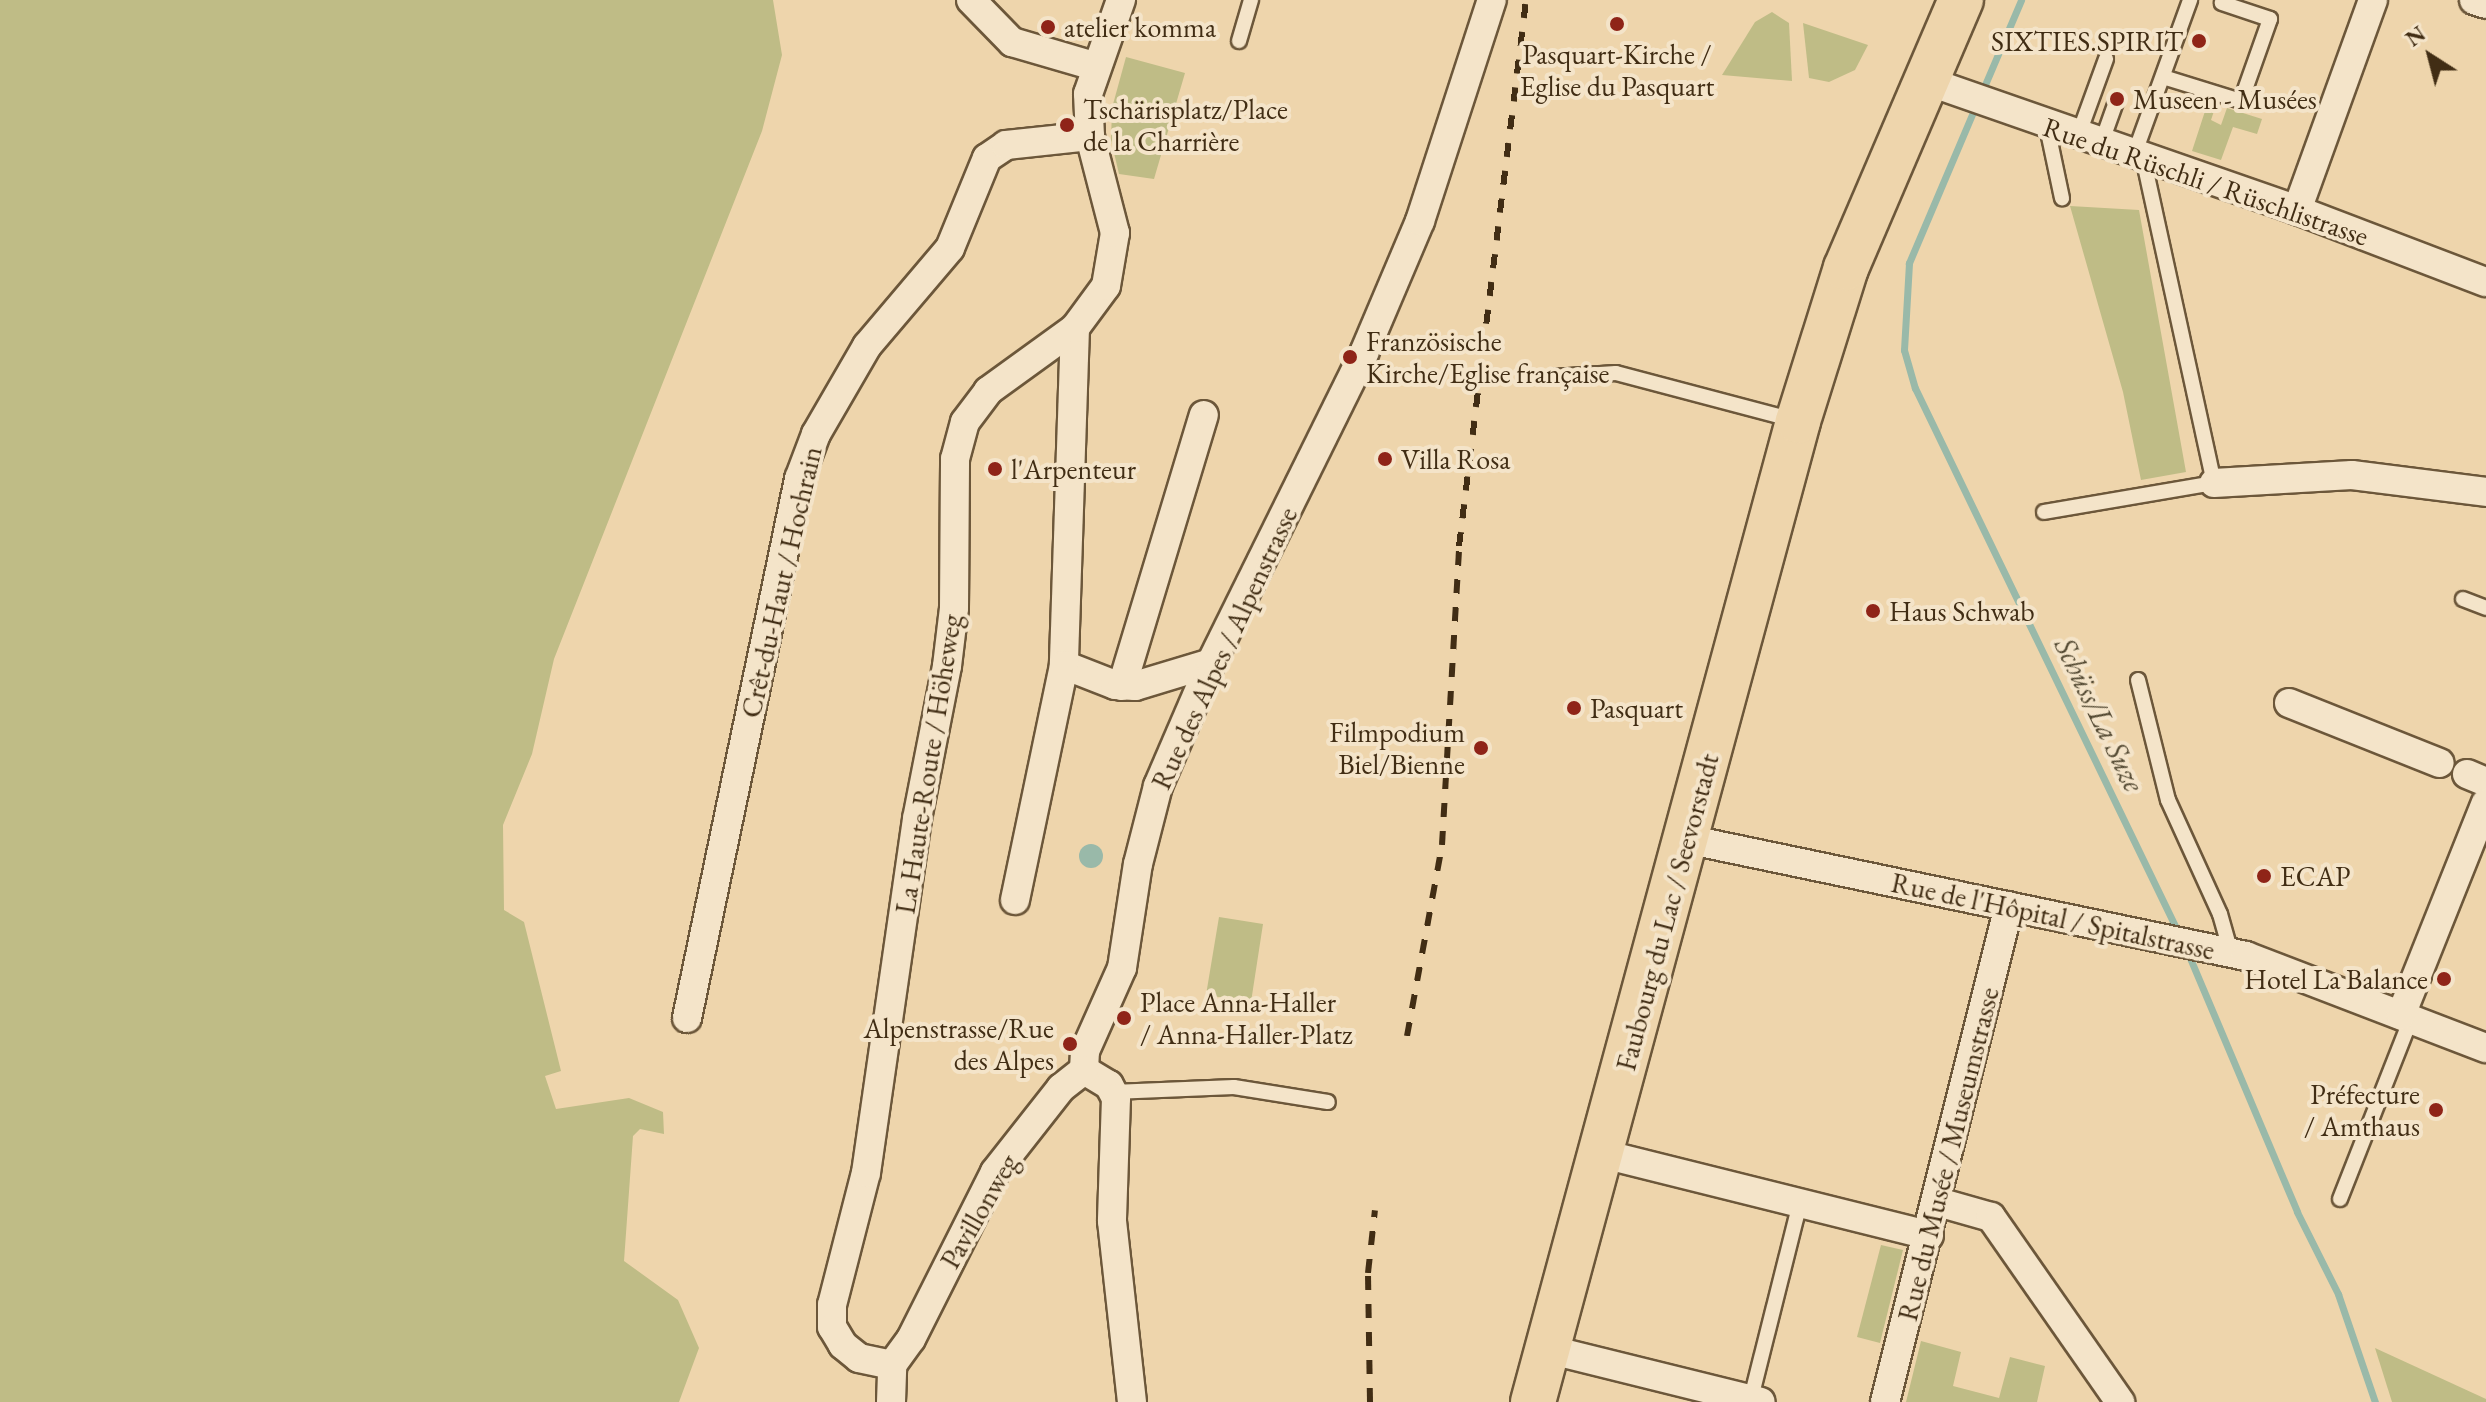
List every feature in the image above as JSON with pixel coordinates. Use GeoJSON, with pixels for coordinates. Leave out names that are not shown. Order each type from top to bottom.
{"type":"FeatureCollection","features":[{"type":"Feature","properties":{"kind":"main road","name":"Faubourg du Lac / Seevorstadt"},"geometry":{"type":"LineString","coordinates":[[1533,1402],[1603,1154],[1798,421],[1846,268],[1960,94],[1961,0]]}},
{"type":"Feature","properties":{"kind":"street"},"geometry":{"type":"LineString","coordinates":[[971,0],[1012,42],[1094,66]]}},
{"type":"Feature","properties":{"kind":"street","name":"La Haute-Route / Höheweg"},"geometry":{"type":"LineString","coordinates":[[892,1365],[859,1358],[843,1345],[832,1327],[832,1305],[866,1173],[917,819],[947,666],[959,437],[988,391],[1075,328],[1106,286],[1115,250],[1111,205],[1090,136],[1088,94],[1094,66],[1121,0]]}},
{"type":"Feature","properties":{"kind":"street","name":"Rue des Alpes / Alpenstrasse"},"geometry":{"type":"LineString","coordinates":[[1084,1070],[1085,1051],[1122,968],[1138,864],[1158,786],[1211,663],[1327,432],[1414,236],[1492,0]]}},
{"type":"Feature","properties":{"kind":"street"},"geometry":{"type":"LineString","coordinates":[[2297,210],[2373,0]]}},
{"type":"Feature","properties":{"kind":"street"},"geometry":{"type":"LineString","coordinates":[[2474,0],[2486,4]]}},
{"type":"Feature","properties":{"kind":"street","name":"Rue du Rüschli / Rüschlistrasse"},"geometry":{"type":"LineString","coordinates":[[1960,94],[2485,278]]}},
{"type":"Feature","properties":{"kind":"street","name":"Crêt-du-Haut / Hochrain"},"geometry":{"type":"LineString","coordinates":[[687,1018],[799,479],[816,434],[867,346],[950,248],[987,158],[1006,145],[1090,136]]}},
{"type":"Feature","properties":{"kind":"street"},"geometry":{"type":"LineString","coordinates":[[1015,900],[1064,665],[1075,328]]}},
{"type":"Feature","properties":{"kind":"street"},"geometry":{"type":"LineString","coordinates":[[1122,686],[1204,415]]}},
{"type":"Feature","properties":{"kind":"street"},"geometry":{"type":"LineString","coordinates":[[2214,483],[2326,475],[2486,492]]}},
{"type":"Feature","properties":{"kind":"street"},"geometry":{"type":"LineString","coordinates":[[1064,665],[1122,686],[1211,663]]}},
{"type":"Feature","properties":{"kind":"street"},"geometry":{"type":"LineString","coordinates":[[2289,703],[2440,763]]}},
{"type":"Feature","properties":{"kind":"street"},"geometry":{"type":"LineString","coordinates":[[2406,1017],[2486,803]]}},
{"type":"Feature","properties":{"kind":"street","name":"Rue de l'Hôpital / Spitalstrasse"},"geometry":{"type":"LineString","coordinates":[[1686,839],[2221,950],[2486,1048]]}},
{"type":"Feature","properties":{"kind":"street","name":"Rue du Musée / Museumstrasse"},"geometry":{"type":"LineString","coordinates":[[1885,1402],[1938,1202],[2009,906]]}},
{"type":"Feature","properties":{"kind":"street"},"geometry":{"type":"LineString","coordinates":[[1084,1070],[1113,1092],[1112,1221],[1132,1402]]}},
{"type":"Feature","properties":{"kind":"street","name":"Pavillonweg"},"geometry":{"type":"LineString","coordinates":[[892,1365],[911,1339],[995,1172],[1061,1088],[1084,1070]]}},
{"type":"Feature","properties":{"kind":"street"},"geometry":{"type":"LineString","coordinates":[[1603,1154],[1929,1235]]}},
{"type":"Feature","properties":{"kind":"street"},"geometry":{"type":"LineString","coordinates":[[1938,1202],[1991,1217],[2120,1402]]}},
{"type":"Feature","properties":{"kind":"street"},"geometry":{"type":"LineString","coordinates":[[1547,1349],[1754,1401]]}},
{"type":"Feature","properties":{"kind":"street"},"geometry":{"type":"LineString","coordinates":[[891,1402],[892,1365]]}},
{"type":"Feature","properties":{"kind":"lane"},"geometry":{"type":"LineString","coordinates":[[1239,41],[1251,0]]}},
{"type":"Feature","properties":{"kind":"lane"},"geometry":{"type":"LineString","coordinates":[[2044,512],[2214,483],[2139,156],[2190,0]]}},
{"type":"Feature","properties":{"kind":"lane"},"geometry":{"type":"LineString","coordinates":[[2163,77],[2241,101],[2270,19],[2222,3]]}},
{"type":"Feature","properties":{"kind":"lane"},"geometry":{"type":"LineString","coordinates":[[2089,140],[2106,59]]}},
{"type":"Feature","properties":{"kind":"lane"},"geometry":{"type":"LineString","coordinates":[[2089,140],[2117,99]]}},
{"type":"Feature","properties":{"kind":"lane"},"geometry":{"type":"LineString","coordinates":[[2047,127],[2062,198]]}},
{"type":"Feature","properties":{"kind":"lane"},"geometry":{"type":"LineString","coordinates":[[1552,377],[1616,373],[1798,421]]}},
{"type":"Feature","properties":{"kind":"lane"},"geometry":{"type":"LineString","coordinates":[[2463,599],[2486,608]]}},
{"type":"Feature","properties":{"kind":"lane"},"geometry":{"type":"LineString","coordinates":[[2138,680],[2168,800],[2220,914],[2221,950]]}},
{"type":"Feature","properties":{"kind":"lane"},"geometry":{"type":"LineString","coordinates":[[2340,1199],[2406,1017]]}},
{"type":"Feature","properties":{"kind":"lane"},"geometry":{"type":"LineString","coordinates":[[1113,1092],[1234,1087],[1328,1102]]}},
{"type":"Feature","properties":{"kind":"lane"},"geometry":{"type":"LineString","coordinates":[[1754,1401],[1800,1203]]}},
{"type":"Feature","properties":{"kind":"shaded area"},"geometry":{"type":"Polygon","coordinates":[[[0,0],[773,0],[782,55],[762,131],[554,659],[532,754],[503,825],[504,910],[524,922],[561,1071],[545,1076],[556,1109],[629,1098],[663,1112],[664,1134],[640,1129],[633,1136],[624,1261],[678,1300],[699,1348],[679,1402],[0,1402],[0,0]]]}},
{"type":"Feature","properties":{"kind":"shaded area"},"geometry":{"type":"Polygon","coordinates":[[[1772,12],[1789,23],[1792,81],[1722,75],[1755,22],[1772,12]]]}},
{"type":"Feature","properties":{"kind":"shaded area"},"geometry":{"type":"Polygon","coordinates":[[[1803,23],[1868,45],[1855,70],[1829,82],[1809,78],[1803,23]]]}},
{"type":"Feature","properties":{"kind":"shaded area"},"geometry":{"type":"Polygon","coordinates":[[[1126,57],[1185,73],[1154,179],[1119,174],[1111,140],[1112,108],[1126,57]]]}},
{"type":"Feature","properties":{"kind":"shaded area"},"geometry":{"type":"Polygon","coordinates":[[[2208,102],[2216,105],[2211,120],[2221,125],[2227,108],[2262,119],[2257,134],[2233,127],[2221,160],[2192,151],[2208,102]]]}},
{"type":"Feature","properties":{"kind":"shaded area"},"geometry":{"type":"Polygon","coordinates":[[[2070,206],[2139,210],[2186,472],[2141,480],[2123,392],[2070,206]]]}},
{"type":"Feature","properties":{"kind":"shaded area"},"geometry":{"type":"Polygon","coordinates":[[[1091,844],[1099,848],[1103,856],[1099,864],[1091,868],[1083,864],[1079,856],[1083,848],[1091,844]]]}},
{"type":"Feature","properties":{"kind":"shaded area"},"geometry":{"type":"Polygon","coordinates":[[[1219,917],[1263,924],[1251,1002],[1206,995],[1219,917]]]}},
{"type":"Feature","properties":{"kind":"shaded area"},"geometry":{"type":"Polygon","coordinates":[[[1881,1245],[1903,1250],[1880,1343],[1857,1337],[1881,1245]]]}},
{"type":"Feature","properties":{"kind":"shaded area"},"geometry":{"type":"Polygon","coordinates":[[[1921,1341],[1961,1352],[1953,1386],[1999,1398],[2010,1357],[2045,1366],[2037,1402],[1906,1402],[1921,1341]]]}},
{"type":"Feature","properties":{"kind":"shaded area"},"geometry":{"type":"Polygon","coordinates":[[[2375,1348],[2486,1399],[2486,1402],[2392,1402],[2375,1348]]]}},
{"type":"Feature","properties":{"kind":"waterway","name":"Schüss/La Suze"},"geometry":{"type":"LineString","coordinates":[[1981,94],[2021,0]]}},
{"type":"Feature","properties":{"kind":"waterway","name":"Schüss/La Suze"},"geometry":{"type":"LineString","coordinates":[[1976,105],[1909,263],[1904,350],[1915,388],[2178,932]]}},
{"type":"Feature","properties":{"kind":"waterway","name":"Schüss/La Suze"},"geometry":{"type":"LineString","coordinates":[[2187,951],[2297,1212],[2338,1294],[2375,1402]]}},
{"type":"Feature","properties":{"kind":"railway"},"geometry":{"type":"LineString","coordinates":[[1407,1036],[1442,845],[1459,546],[1526,0]]}},
{"type":"Feature","properties":{"kind":"railway"},"geometry":{"type":"LineString","coordinates":[[1370,1402],[1368,1273],[1375,1210]]}},
{"type":"Feature","properties":{"kind":"place","name":"Pasquart-Kirche / Eglise du Pasquart"},"geometry":{"type":"Point","coordinates":[1617,24]}},
{"type":"Feature","properties":{"kind":"place","name":"atelier komma"},"geometry":{"type":"Point","coordinates":[1048,27]}},
{"type":"Feature","properties":{"kind":"place","name":"SIXTIES.SPIRIT"},"geometry":{"type":"Point","coordinates":[2199,41]}},
{"type":"Feature","properties":{"kind":"place","name":"Museen - Musées"},"geometry":{"type":"Point","coordinates":[2117,99]}},
{"type":"Feature","properties":{"kind":"place","name":"Tschärisplatz/Place de la Charrière"},"geometry":{"type":"Point","coordinates":[1067,125]}},
{"type":"Feature","properties":{"kind":"place","name":"Französische Kirche/Eglise française"},"geometry":{"type":"Point","coordinates":[1350,357]}},
{"type":"Feature","properties":{"kind":"place","name":"Villa Rosa"},"geometry":{"type":"Point","coordinates":[1385,459]}},
{"type":"Feature","properties":{"kind":"place","name":"l'Arpenteur"},"geometry":{"type":"Point","coordinates":[995,469]}},
{"type":"Feature","properties":{"kind":"place","name":"Haus Schwab"},"geometry":{"type":"Point","coordinates":[1873,611]}},
{"type":"Feature","properties":{"kind":"place","name":"Pasquart"},"geometry":{"type":"Point","coordinates":[1574,708]}},
{"type":"Feature","properties":{"kind":"place","name":"Filmpodium Biel/Bienne"},"geometry":{"type":"Point","coordinates":[1481,748]}},
{"type":"Feature","properties":{"kind":"place","name":"ECAP"},"geometry":{"type":"Point","coordinates":[2264,876]}},
{"type":"Feature","properties":{"kind":"place","name":"Hotel La Balance"},"geometry":{"type":"Point","coordinates":[2444,979]}},
{"type":"Feature","properties":{"kind":"place","name":"Place Anna-Haller / Anna-Haller-Platz"},"geometry":{"type":"Point","coordinates":[1124,1018]}},
{"type":"Feature","properties":{"kind":"place","name":"Alpenstrasse/Rue des Alpes"},"geometry":{"type":"Point","coordinates":[1070,1044]}},
{"type":"Feature","properties":{"kind":"place","name":"Préfecture / Amthaus"},"geometry":{"type":"Point","coordinates":[2436,1110]}}]}
